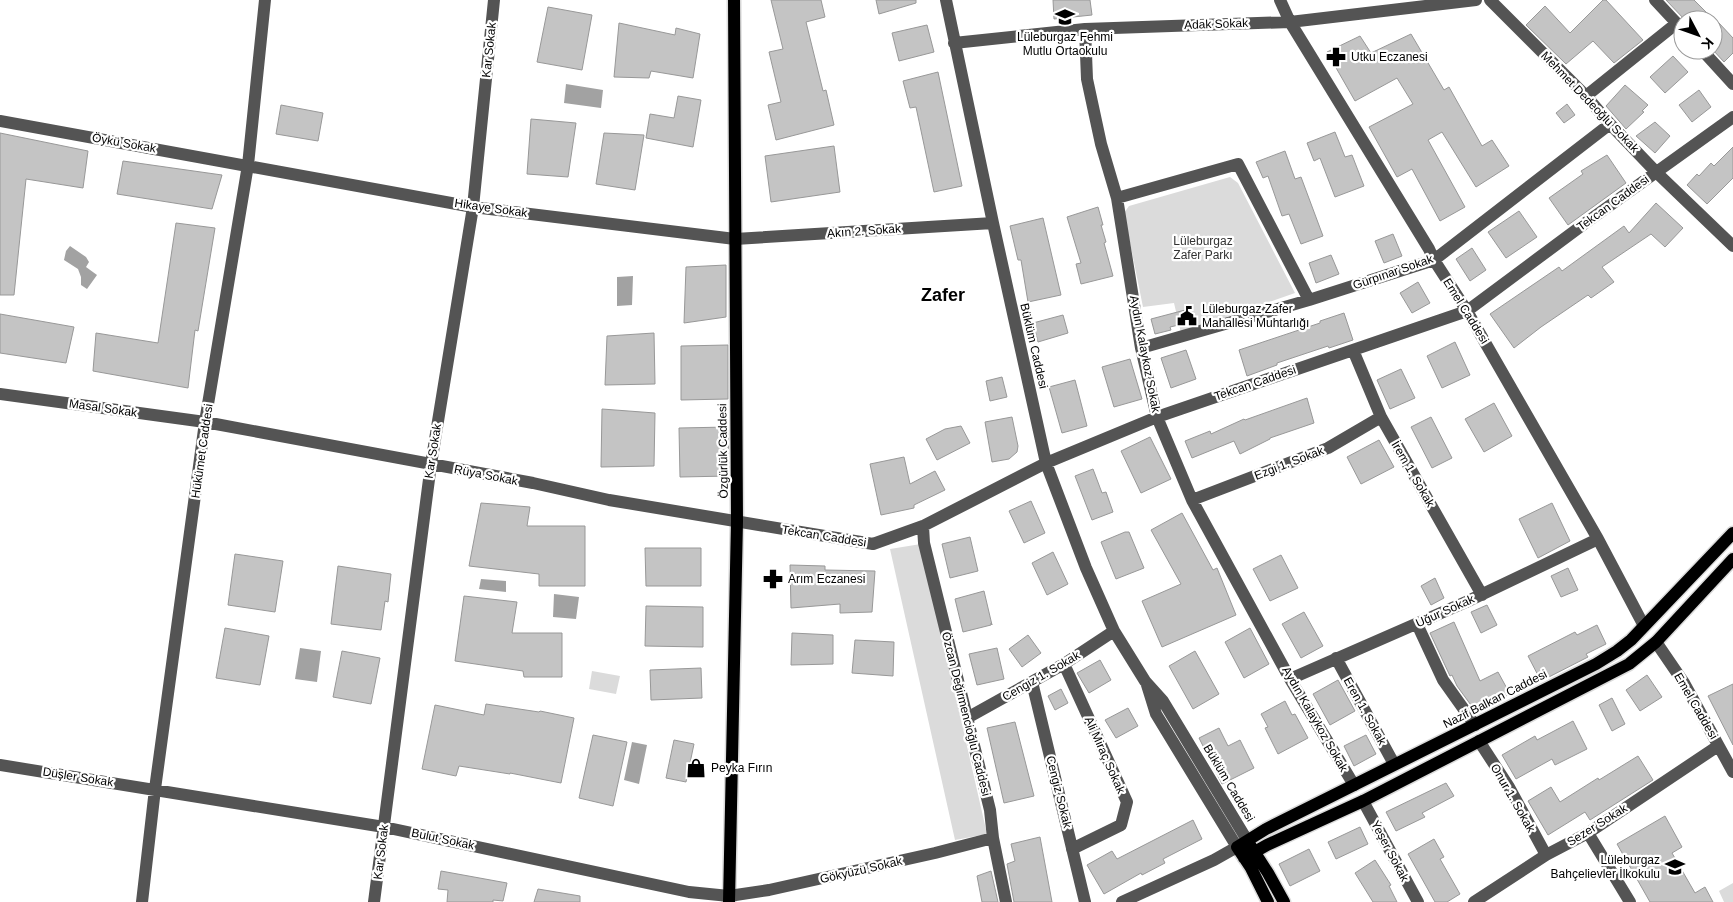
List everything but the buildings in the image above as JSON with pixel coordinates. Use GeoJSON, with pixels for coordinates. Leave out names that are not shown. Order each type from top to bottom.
{"type":"FeatureCollection","features":[{"type":"Feature","properties":{"kind":"main road","name":"Özgürlük Caddesi"},"geometry":{"type":"LineString","coordinates":[[729,899],[737,521],[734,0]]}},
{"type":"Feature","properties":{"kind":"main road","name":"Nazif Balkan Caddesi"},"geometry":{"type":"LineString","coordinates":[[1245,849],[1354,785],[1596,664],[1617,651],[1644,626],[1733,533]]}},
{"type":"Feature","properties":{"kind":"main road"},"geometry":{"type":"LineString","coordinates":[[1245,849],[1363,801],[1629,664],[1656,642],[1733,559]]}},
{"type":"Feature","properties":{"kind":"main road"},"geometry":{"type":"LineString","coordinates":[[1644,626],[1656,642]]}},
{"type":"Feature","properties":{"kind":"main road","name":"Büklüm Caddesi"},"geometry":{"type":"LineString","coordinates":[[1245,849],[1268,902]]}},
{"type":"Feature","properties":{"kind":"main road","name":"Büklüm Caddesi"},"geometry":{"type":"LineString","coordinates":[[1245,849],[1284,902]]}},
{"type":"Feature","properties":{"kind":"street","name":"Hükümet Caddesi"},"geometry":{"type":"LineString","coordinates":[[142,902],[155,789],[205,422],[248,165],[265,0]]}},
{"type":"Feature","properties":{"kind":"street","name":"Kar Sokak"},"geometry":{"type":"LineString","coordinates":[[374,902],[431,464],[473,207],[494,0]]}},
{"type":"Feature","properties":{"kind":"street","name":"Büklüm Caddesi"},"geometry":{"type":"LineString","coordinates":[[946,0],[1046,463],[1086,568],[1114,631],[1145,681],[1156,714],[1245,849]]}},
{"type":"Feature","properties":{"kind":"street","name":"Emel Caddesi"},"geometry":{"type":"LineString","coordinates":[[1280,0],[1290,22],[1434,260],[1467,311],[1598,540],[1644,626]]}},
{"type":"Feature","properties":{"kind":"street","name":"Adak Sokak"},"geometry":{"type":"LineString","coordinates":[[954,43],[1085,29],[1290,22],[1476,0]]}},
{"type":"Feature","properties":{"kind":"street","name":"Mehmet Dedeoğlu Sokak"},"geometry":{"type":"LineString","coordinates":[[1490,0],[1586,96],[1656,172],[1733,246]]}},
{"type":"Feature","properties":{"kind":"street"},"geometry":{"type":"LineString","coordinates":[[1655,0],[1673,19]]}},
{"type":"Feature","properties":{"kind":"street","name":"Aydın Kalaykoz Sokak"},"geometry":{"type":"LineString","coordinates":[[1085,29],[1087,79],[1101,144],[1118,198],[1141,348],[1157,417],[1192,500],[1290,679],[1354,785]]}},
{"type":"Feature","properties":{"kind":"street"},"geometry":{"type":"LineString","coordinates":[[1586,96],[1673,32]]}},
{"type":"Feature","properties":{"kind":"street"},"geometry":{"type":"LineString","coordinates":[[1711,60],[1733,84]]}},
{"type":"Feature","properties":{"kind":"street","name":"Tekcan Caddesi"},"geometry":{"type":"LineString","coordinates":[[737,521],[873,544],[923,526],[1046,463],[1157,417],[1467,311],[1733,117]]}},
{"type":"Feature","properties":{"kind":"street","name":"Öykü Sokak"},"geometry":{"type":"LineString","coordinates":[[0,121],[248,165]]}},
{"type":"Feature","properties":{"kind":"street","name":"Gürpınar Sokak"},"geometry":{"type":"LineString","coordinates":[[1141,348],[1309,300],[1434,260],[1610,124]]}},
{"type":"Feature","properties":{"kind":"street"},"geometry":{"type":"LineString","coordinates":[[1118,198],[1238,164],[1309,300]]}},
{"type":"Feature","properties":{"kind":"street","name":"Hikaye Sokak"},"geometry":{"type":"LineString","coordinates":[[248,165],[473,207],[735,239]]}},
{"type":"Feature","properties":{"kind":"street","name":"Akın 2. Sokak"},"geometry":{"type":"LineString","coordinates":[[735,239],[993,223]]}},
{"type":"Feature","properties":{"kind":"street","name":"İrem 1. Sokak"},"geometry":{"type":"LineString","coordinates":[[1353,350],[1381,417],[1482,595]]}},
{"type":"Feature","properties":{"kind":"street","name":"Masal Sokak"},"geometry":{"type":"LineString","coordinates":[[0,394],[205,422]]}},
{"type":"Feature","properties":{"kind":"street","name":"Ezgi 1. Sokak"},"geometry":{"type":"LineString","coordinates":[[1192,500],[1328,448],[1381,417]]}},
{"type":"Feature","properties":{"kind":"street","name":"Rüya Sokak"},"geometry":{"type":"LineString","coordinates":[[205,422],[533,483],[609,500],[737,521]]}},
{"type":"Feature","properties":{"kind":"street","name":"Özcan Değirmencioğlu Caddesi"},"geometry":{"type":"LineString","coordinates":[[923,526],[924,543],[990,810],[993,838],[1006,902]]}},
{"type":"Feature","properties":{"kind":"street","name":"Uğur Sokak"},"geometry":{"type":"LineString","coordinates":[[1290,679],[1482,595],[1598,540]]}},
{"type":"Feature","properties":{"kind":"street"},"geometry":{"type":"LineString","coordinates":[[1417,624],[1443,680],[1475,725]]}},
{"type":"Feature","properties":{"kind":"street","name":"Cengiz 1. Sokak"},"geometry":{"type":"LineString","coordinates":[[967,718],[1064,664],[1114,631]]}},
{"type":"Feature","properties":{"kind":"street","name":"Emel Caddesi"},"geometry":{"type":"LineString","coordinates":[[1656,642],[1684,683],[1733,772]]}},
{"type":"Feature","properties":{"kind":"street","name":"Eren 1. Sokak"},"geometry":{"type":"LineString","coordinates":[[1336,658],[1394,764]]}},
{"type":"Feature","properties":{"kind":"street","name":"Ali Miraç Sokak"},"geometry":{"type":"LineString","coordinates":[[1064,664],[1127,802],[1121,825],[1072,849]]}},
{"type":"Feature","properties":{"kind":"street","name":"Cengiz Sokak"},"geometry":{"type":"LineString","coordinates":[[1032,682],[1085,902]]}},
{"type":"Feature","properties":{"kind":"street","name":"Onur 1. Sokak"},"geometry":{"type":"LineString","coordinates":[[1479,741],[1508,787],[1546,855]]}},
{"type":"Feature","properties":{"kind":"street","name":"Sezer Sokak"},"geometry":{"type":"LineString","coordinates":[[1474,902],[1546,855],[1588,833],[1718,746]]}},
{"type":"Feature","properties":{"kind":"street","name":"Düşler Sokak"},"geometry":{"type":"LineString","coordinates":[[0,765],[155,789]]}},
{"type":"Feature","properties":{"kind":"street","name":"Bulut Sokak"},"geometry":{"type":"LineString","coordinates":[[155,789],[384,827],[729,899]]}},
{"type":"Feature","properties":{"kind":"street","name":"Yeşer Sokak"},"geometry":{"type":"LineString","coordinates":[[1363,801],[1418,902]]}},
{"type":"Feature","properties":{"kind":"street"},"geometry":{"type":"LineString","coordinates":[[1588,833],[1630,902]]}},
{"type":"Feature","properties":{"kind":"street","name":"Gökyüzü Sokak"},"geometry":{"type":"LineString","coordinates":[[729,899],[935,854],[993,838]]}},
{"type":"Feature","properties":{"kind":"street"},"geometry":{"type":"LineString","coordinates":[[1122,902],[1214,860],[1245,849]]}},
{"type":"Feature","properties":{"kind":"green space","name":"Lüleburgaz Zafer Parkı"},"geometry":{"type":"Polygon","coordinates":[[[1230,177],[1238,183],[1295,293],[1181,333],[1174,303],[1143,307],[1124,213],[1129,206],[1230,177]]]}},
{"type":"Feature","properties":{"kind":"green space"},"geometry":{"type":"Polygon","coordinates":[[[921,544],[987,834],[955,840],[890,549],[921,544]]]}},
{"type":"Feature","properties":{"kind":"green space"},"geometry":{"type":"Polygon","coordinates":[[[592,671],[620,676],[616,694],[589,689],[592,671]]]}},
{"type":"Feature","properties":{"kind":"green space"},"geometry":{"type":"Polygon","coordinates":[[[1733,883],[1733,902],[1724,902],[1719,891],[1733,883]]]}},
{"type":"Feature","properties":{"kind":"shaded area"},"geometry":{"type":"Polygon","coordinates":[[[566,84],[603,90],[601,108],[564,103],[566,84]]]}},
{"type":"Feature","properties":{"kind":"shaded area"},"geometry":{"type":"Polygon","coordinates":[[[70,246],[86,257],[89,262],[86,267],[97,275],[87,289],[81,285],[78,269],[64,260],[66,251],[70,246]]]}},
{"type":"Feature","properties":{"kind":"shaded area"},"geometry":{"type":"Polygon","coordinates":[[[633,276],[632,305],[617,306],[617,277],[633,276]]]}},
{"type":"Feature","properties":{"kind":"shaded area"},"geometry":{"type":"Polygon","coordinates":[[[481,579],[506,581],[506,592],[479,589],[481,579]]]}},
{"type":"Feature","properties":{"kind":"shaded area"},"geometry":{"type":"Polygon","coordinates":[[[554,594],[579,597],[576,619],[553,617],[554,594]]]}},
{"type":"Feature","properties":{"kind":"shaded area"},"geometry":{"type":"Polygon","coordinates":[[[300,648],[321,651],[317,682],[295,679],[300,648]]]}},
{"type":"Feature","properties":{"kind":"shaded area"},"geometry":{"type":"Polygon","coordinates":[[[632,742],[647,745],[639,784],[624,780],[632,742]]]}},
{"type":"Feature","properties":{"kind":"place","name":"Lüleburgaz Fehmi Mutlu Ortaokulu"},"geometry":{"type":"Point","coordinates":[1065,17]}},
{"type":"Feature","properties":{"kind":"place","name":"Utku Eczanesi"},"geometry":{"type":"Point","coordinates":[1336,57]}},
{"type":"Feature","properties":{"kind":"place","name":"Lüleburgaz Zafer Mahallesi Muhtarlığı"},"geometry":{"type":"Point","coordinates":[1187,316]}},
{"type":"Feature","properties":{"kind":"place","name":"Arım Eczanesi"},"geometry":{"type":"Point","coordinates":[773,579]}},
{"type":"Feature","properties":{"kind":"place","name":"Peyka Fırın"},"geometry":{"type":"Point","coordinates":[696,768]}},
{"type":"Feature","properties":{"kind":"place","name":"Lüleburgaz Bahçelievler İlkokulu"},"geometry":{"type":"Point","coordinates":[1675,867]}},
{"type":"Feature","properties":{"kind":"district","name":"Zafer"},"geometry":{"type":"Point","coordinates":[943,295]}}]}
